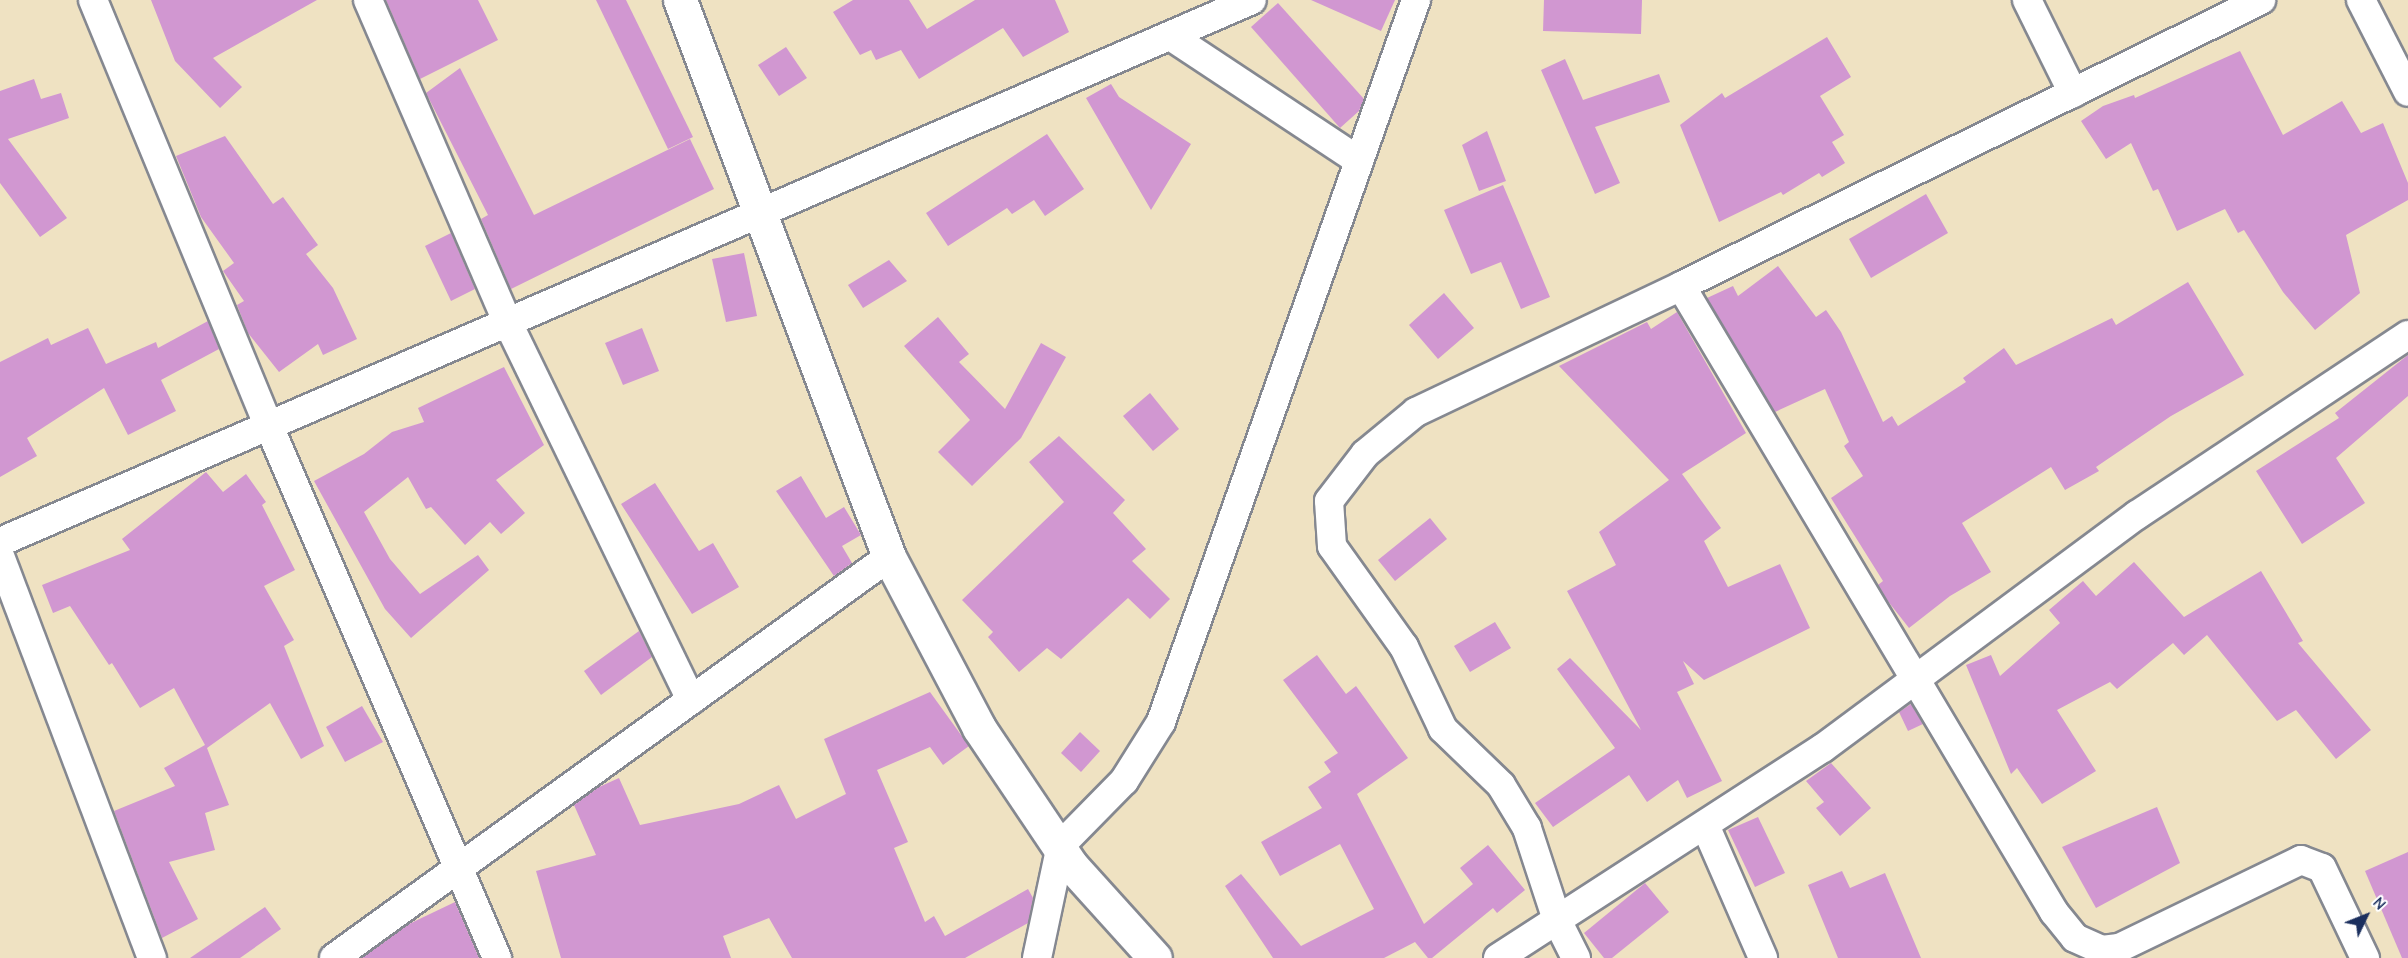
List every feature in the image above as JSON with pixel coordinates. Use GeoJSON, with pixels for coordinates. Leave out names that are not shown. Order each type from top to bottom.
{"type":"FeatureCollection","features":[{"type":"Feature","properties":{"kind":"street"},"geometry":{"type":"LineString","coordinates":[[93,0],[269,426],[497,958]]}},
{"type":"Feature","properties":{"kind":"street"},"geometry":{"type":"LineString","coordinates":[[368,0],[508,323],[691,700]]}},
{"type":"Feature","properties":{"kind":"street"},"geometry":{"type":"LineString","coordinates":[[680,0],[889,557],[979,728],[1066,855],[1155,958]]}},
{"type":"Feature","properties":{"kind":"street"},"geometry":{"type":"LineString","coordinates":[[0,542],[1172,37],[1252,0]]}},
{"type":"Feature","properties":{"kind":"street"},"geometry":{"type":"LineString","coordinates":[[1037,958],[1066,855],[1124,781],[1161,722],[1416,0]]}},
{"type":"Feature","properties":{"kind":"street"},"geometry":{"type":"LineString","coordinates":[[2027,0],[2073,93]]}},
{"type":"Feature","properties":{"kind":"street"},"geometry":{"type":"LineString","coordinates":[[1576,958],[1557,920],[1527,828],[1501,785],[1443,729],[1404,647],[1332,546],[1329,501],[1365,454],[1416,412],[1681,286],[2261,0]]}},
{"type":"Feature","properties":{"kind":"street"},"geometry":{"type":"LineString","coordinates":[[2361,0],[2408,92]]}},
{"type":"Feature","properties":{"kind":"street"},"geometry":{"type":"LineString","coordinates":[[1172,37],[1359,161]]}},
{"type":"Feature","properties":{"kind":"street"},"geometry":{"type":"LineString","coordinates":[[1681,286],[2055,912],[2075,938],[2102,950],[2119,948],[2301,860],[2322,868],[2365,958]]}},
{"type":"Feature","properties":{"kind":"street"},"geometry":{"type":"LineString","coordinates":[[1498,958],[1823,748],[2137,515],[2408,335]]}},
{"type":"Feature","properties":{"kind":"street"},"geometry":{"type":"LineString","coordinates":[[0,556],[152,958]]}},
{"type":"Feature","properties":{"kind":"street"},"geometry":{"type":"LineString","coordinates":[[334,958],[889,557]]}},
{"type":"Feature","properties":{"kind":"street"},"geometry":{"type":"LineString","coordinates":[[1705,825],[1763,958]]}},
{"type":"Feature","properties":{"kind":"building"},"geometry":{"type":"Polygon","coordinates":[[[151,0],[317,0],[213,58],[242,87],[220,108],[175,61],[151,0]]]}},
{"type":"Feature","properties":{"kind":"building"},"geometry":{"type":"Polygon","coordinates":[[[386,0],[478,0],[498,40],[420,79],[386,0]]]}},
{"type":"Feature","properties":{"kind":"building"},"geometry":{"type":"Polygon","coordinates":[[[596,0],[626,0],[693,137],[668,149],[596,0]]]}},
{"type":"Feature","properties":{"kind":"building"},"geometry":{"type":"Polygon","coordinates":[[[853,0],[909,0],[927,29],[975,0],[1055,0],[1069,32],[1023,57],[1003,28],[919,79],[901,50],[876,60],[871,50],[860,55],[833,12],[853,0]]]}},
{"type":"Feature","properties":{"kind":"building"},"geometry":{"type":"Polygon","coordinates":[[[1311,0],[1395,0],[1381,31],[1311,0]]]}},
{"type":"Feature","properties":{"kind":"building"},"geometry":{"type":"Polygon","coordinates":[[[1544,0],[1642,0],[1641,34],[1543,31],[1544,0]]]}},
{"type":"Feature","properties":{"kind":"building"},"geometry":{"type":"Polygon","coordinates":[[[1278,3],[1364,99],[1359,111],[1340,128],[1251,27],[1278,3]]]}},
{"type":"Feature","properties":{"kind":"building"},"geometry":{"type":"Polygon","coordinates":[[[1827,37],[1851,77],[1820,96],[1844,135],[1832,142],[1845,163],[1822,177],[1819,173],[1783,195],[1781,192],[1719,222],[1680,125],[1722,93],[1725,98],[1827,37]]]}},
{"type":"Feature","properties":{"kind":"building"},"geometry":{"type":"Polygon","coordinates":[[[786,47],[807,78],[779,96],[758,65],[786,47]]]}},
{"type":"Feature","properties":{"kind":"building"},"geometry":{"type":"Polygon","coordinates":[[[2240,51],[2283,135],[2342,101],[2361,133],[2383,123],[2408,183],[2408,200],[2346,235],[2360,293],[2315,330],[2283,292],[2244,230],[2238,233],[2225,209],[2177,231],[2158,189],[2153,191],[2131,143],[2106,159],[2081,121],[2103,106],[2134,95],[2135,98],[2240,51]]]}},
{"type":"Feature","properties":{"kind":"building"},"geometry":{"type":"Polygon","coordinates":[[[1565,59],[1583,100],[1659,74],[1670,102],[1595,127],[1620,183],[1595,194],[1541,70],[1565,59]]]}},
{"type":"Feature","properties":{"kind":"building"},"geometry":{"type":"Polygon","coordinates":[[[460,68],[534,215],[690,139],[714,189],[511,289],[481,219],[488,215],[426,93],[460,68]]]}},
{"type":"Feature","properties":{"kind":"building"},"geometry":{"type":"Polygon","coordinates":[[[34,79],[41,99],[61,93],[69,118],[8,139],[67,218],[40,237],[0,183],[0,91],[34,79]]]}},
{"type":"Feature","properties":{"kind":"building"},"geometry":{"type":"Polygon","coordinates":[[[1111,84],[1119,97],[1191,144],[1151,210],[1086,98],[1111,84]]]}},
{"type":"Feature","properties":{"kind":"building"},"geometry":{"type":"Polygon","coordinates":[[[1487,131],[1506,181],[1479,191],[1462,145],[1487,131]]]}},
{"type":"Feature","properties":{"kind":"building"},"geometry":{"type":"Polygon","coordinates":[[[1047,134],[1084,189],[1045,216],[1034,200],[1012,214],[1007,208],[948,246],[926,213],[1047,134]]]}},
{"type":"Feature","properties":{"kind":"building"},"geometry":{"type":"Polygon","coordinates":[[[225,136],[273,204],[283,197],[318,245],[306,254],[333,288],[357,339],[323,355],[318,344],[279,372],[248,333],[237,305],[244,301],[223,271],[234,263],[201,217],[176,156],[225,136]]]}},
{"type":"Feature","properties":{"kind":"building"},"geometry":{"type":"Polygon","coordinates":[[[1503,185],[1550,297],[1521,309],[1501,262],[1471,274],[1444,210],[1503,185]]]}},
{"type":"Feature","properties":{"kind":"building"},"geometry":{"type":"Polygon","coordinates":[[[1926,194],[1948,233],[1871,278],[1849,239],[1926,194]]]}},
{"type":"Feature","properties":{"kind":"building"},"geometry":{"type":"Polygon","coordinates":[[[451,233],[475,289],[451,301],[425,246],[451,233]]]}},
{"type":"Feature","properties":{"kind":"building"},"geometry":{"type":"Polygon","coordinates":[[[744,253],[757,316],[726,322],[712,259],[744,253]]]}},
{"type":"Feature","properties":{"kind":"building"},"geometry":{"type":"Polygon","coordinates":[[[889,260],[907,281],[863,308],[848,285],[889,260]]]}},
{"type":"Feature","properties":{"kind":"building"},"geometry":{"type":"Polygon","coordinates":[[[1778,266],[1816,317],[1826,310],[1841,332],[1883,422],[1892,416],[1898,426],[1966,382],[1963,378],[2004,348],[2016,365],[2112,318],[2116,325],[2188,282],[2244,375],[2171,416],[2096,467],[2099,471],[2065,490],[2051,467],[1962,523],[1991,572],[1950,596],[1909,628],[1878,585],[1883,581],[1831,498],[1863,476],[1844,446],[1849,442],[1825,389],[1775,412],[1707,298],[1733,286],[1738,296],[1778,266]]]}},
{"type":"Feature","properties":{"kind":"building"},"geometry":{"type":"Polygon","coordinates":[[[1444,293],[1474,328],[1438,359],[1409,325],[1444,293]]]}},
{"type":"Feature","properties":{"kind":"building"},"geometry":{"type":"Polygon","coordinates":[[[1677,312],[1746,433],[1682,474],[1721,528],[1704,541],[1728,587],[1780,564],[1810,628],[1704,680],[1683,661],[1694,684],[1677,692],[1722,781],[1687,798],[1678,780],[1647,802],[1629,775],[1553,827],[1535,803],[1615,748],[1557,669],[1570,658],[1641,730],[1567,591],[1616,565],[1599,532],[1669,480],[1559,366],[1647,322],[1651,329],[1677,312]]]}},
{"type":"Feature","properties":{"kind":"building"},"geometry":{"type":"Polygon","coordinates":[[[938,317],[969,354],[959,362],[1005,409],[1041,343],[1066,357],[1021,438],[972,486],[938,452],[970,420],[904,346],[938,317]]]}},
{"type":"Feature","properties":{"kind":"building"},"geometry":{"type":"Polygon","coordinates":[[[208,321],[219,349],[161,380],[176,411],[128,435],[104,388],[27,438],[37,456],[0,477],[0,362],[48,338],[51,345],[88,328],[106,364],[156,342],[158,348],[208,321]]]}},
{"type":"Feature","properties":{"kind":"building"},"geometry":{"type":"Polygon","coordinates":[[[642,328],[659,371],[623,385],[605,343],[642,328]]]}},
{"type":"Feature","properties":{"kind":"building"},"geometry":{"type":"Polygon","coordinates":[[[2408,355],[2408,396],[2336,458],[2365,503],[2302,544],[2256,471],[2339,418],[2335,413],[2408,355]]]}},
{"type":"Feature","properties":{"kind":"building"},"geometry":{"type":"Polygon","coordinates":[[[504,367],[544,445],[496,480],[525,513],[501,534],[490,522],[465,545],[431,507],[426,509],[408,477],[364,512],[390,559],[420,594],[478,555],[489,570],[411,638],[385,609],[314,481],[364,454],[392,432],[424,422],[418,408],[504,367]]]}},
{"type":"Feature","properties":{"kind":"building"},"geometry":{"type":"Polygon","coordinates":[[[1150,393],[1179,429],[1153,451],[1123,416],[1150,393]]]}},
{"type":"Feature","properties":{"kind":"building"},"geometry":{"type":"Polygon","coordinates":[[[1059,436],[1125,500],[1113,513],[1146,549],[1132,561],[1170,599],[1150,619],[1128,598],[1061,659],[1047,648],[1019,672],[988,637],[993,632],[962,600],[1064,502],[1029,462],[1059,436]]]}},
{"type":"Feature","properties":{"kind":"building"},"geometry":{"type":"Polygon","coordinates":[[[206,472],[223,492],[246,474],[266,502],[262,505],[295,570],[264,586],[294,640],[284,646],[324,746],[301,759],[270,703],[207,748],[229,805],[205,813],[215,850],[169,862],[198,919],[162,938],[114,811],[175,786],[164,768],[205,745],[174,688],[140,708],[112,663],[109,665],[70,606],[53,613],[42,585],[130,550],[122,539],[206,472]]]}},
{"type":"Feature","properties":{"kind":"building"},"geometry":{"type":"Polygon","coordinates":[[[801,476],[826,518],[844,507],[861,535],[842,546],[852,563],[834,576],[776,491],[801,476]]]}},
{"type":"Feature","properties":{"kind":"building"},"geometry":{"type":"Polygon","coordinates":[[[655,483],[699,551],[713,543],[739,587],[692,614],[621,504],[655,483]]]}},
{"type":"Feature","properties":{"kind":"building"},"geometry":{"type":"Polygon","coordinates":[[[1430,518],[1447,539],[1395,581],[1378,560],[1430,518]]]}},
{"type":"Feature","properties":{"kind":"building"},"geometry":{"type":"Polygon","coordinates":[[[2134,562],[2184,617],[2261,571],[2303,641],[2298,643],[2371,730],[2336,759],[2296,710],[2277,721],[2207,635],[2184,655],[2173,643],[2117,689],[2110,682],[2057,710],[2096,771],[2042,804],[2017,768],[2011,774],[1966,665],[1991,655],[2000,676],[2060,623],[2049,610],[2083,581],[2096,596],[2134,562]]]}},
{"type":"Feature","properties":{"kind":"building"},"geometry":{"type":"Polygon","coordinates":[[[1495,622],[1511,648],[1470,672],[1454,646],[1495,622]]]}},
{"type":"Feature","properties":{"kind":"building"},"geometry":{"type":"Polygon","coordinates":[[[639,631],[652,657],[601,695],[584,671],[639,631]]]}},
{"type":"Feature","properties":{"kind":"building"},"geometry":{"type":"Polygon","coordinates":[[[1317,655],[1346,694],[1356,686],[1408,758],[1357,794],[1424,924],[1473,884],[1460,868],[1488,845],[1525,890],[1497,913],[1493,908],[1432,958],[1428,958],[1415,942],[1384,958],[1273,958],[1225,886],[1241,874],[1301,946],[1374,909],[1340,844],[1280,876],[1261,842],[1322,808],[1308,787],[1331,772],[1324,762],[1338,753],[1283,680],[1317,655]]]}},
{"type":"Feature","properties":{"kind":"building"},"geometry":{"type":"Polygon","coordinates":[[[930,692],[969,746],[943,765],[930,747],[877,770],[908,842],[894,848],[925,922],[934,916],[945,936],[1028,889],[1033,898],[1028,923],[965,958],[792,958],[769,918],[723,936],[731,958],[561,958],[536,871],[596,855],[574,805],[599,787],[619,778],[640,825],[739,804],[779,785],[796,819],[846,794],[824,739],[930,692]]]}},
{"type":"Feature","properties":{"kind":"building"},"geometry":{"type":"Polygon","coordinates":[[[1911,704],[1923,724],[1908,731],[1899,712],[1911,704]]]}},
{"type":"Feature","properties":{"kind":"building"},"geometry":{"type":"Polygon","coordinates":[[[362,706],[383,742],[345,762],[326,727],[362,706]]]}},
{"type":"Feature","properties":{"kind":"building"},"geometry":{"type":"Polygon","coordinates":[[[1080,732],[1100,751],[1081,772],[1061,753],[1080,732]]]}},
{"type":"Feature","properties":{"kind":"building"},"geometry":{"type":"Polygon","coordinates":[[[1831,763],[1871,808],[1840,836],[1816,808],[1824,802],[1806,781],[1831,763]]]}},
{"type":"Feature","properties":{"kind":"building"},"geometry":{"type":"Polygon","coordinates":[[[2157,807],[2180,863],[2096,908],[2062,847],[2157,807]]]}},
{"type":"Feature","properties":{"kind":"building"},"geometry":{"type":"Polygon","coordinates":[[[1758,817],[1785,873],[1755,887],[1728,830],[1758,817]]]}},
{"type":"Feature","properties":{"kind":"building"},"geometry":{"type":"Polygon","coordinates":[[[2408,852],[2408,958],[2402,958],[2365,871],[2408,852]]]}},
{"type":"Feature","properties":{"kind":"building"},"geometry":{"type":"Polygon","coordinates":[[[1842,871],[1850,888],[1885,873],[1921,958],[1838,958],[1808,885],[1842,871]]]}},
{"type":"Feature","properties":{"kind":"building"},"geometry":{"type":"Polygon","coordinates":[[[1645,883],[1669,912],[1612,958],[1604,958],[1584,933],[1645,883]]]}},
{"type":"Feature","properties":{"kind":"building"},"geometry":{"type":"Polygon","coordinates":[[[455,902],[479,958],[362,958],[409,924],[455,902]]]}},
{"type":"Feature","properties":{"kind":"building"},"geometry":{"type":"Polygon","coordinates":[[[265,907],[281,929],[240,958],[190,958],[265,907]]]}}]}
